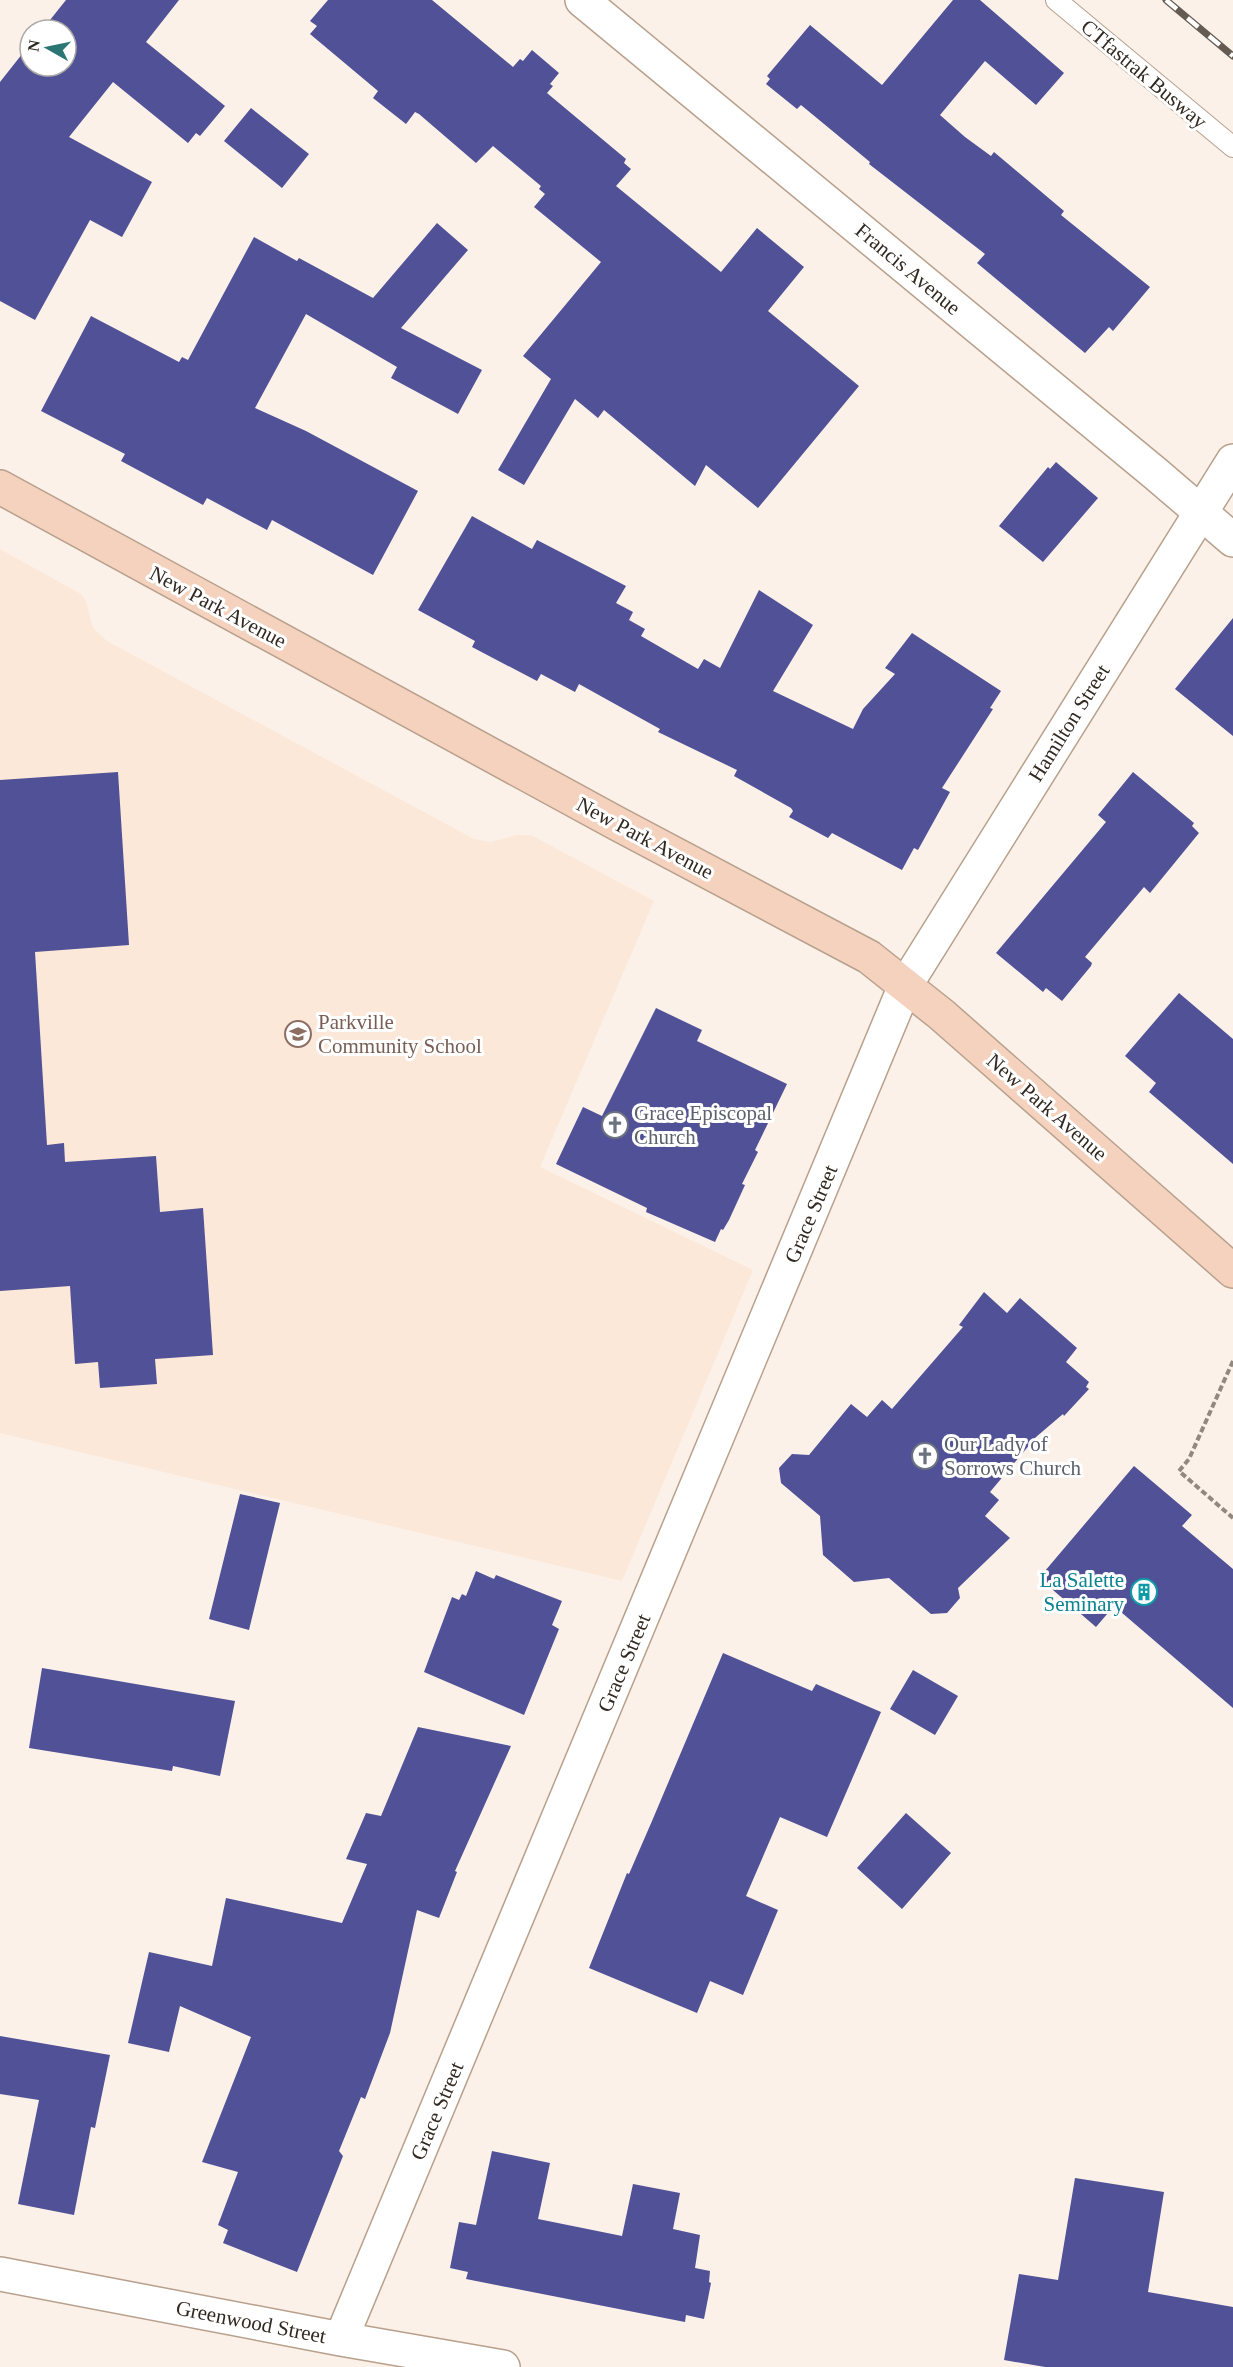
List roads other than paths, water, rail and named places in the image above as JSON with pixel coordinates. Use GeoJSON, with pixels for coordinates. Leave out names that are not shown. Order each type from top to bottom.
{"type":"FeatureCollection","features":[{"type":"Feature","properties":{"kind":"main road","name":"New Park Avenue"},"geometry":{"type":"LineString","coordinates":[[0,488],[595,812],[869,957],[942,1015],[1233,1271]]}},
{"type":"Feature","properties":{"kind":"street","name":"Francis Avenue"},"geometry":{"type":"LineString","coordinates":[[582,0],[1201,511],[1233,540]]}},
{"type":"Feature","properties":{"kind":"street","name":"Hamilton Street"},"geometry":{"type":"LineString","coordinates":[[905,986],[1233,461]]}},
{"type":"Feature","properties":{"kind":"street","name":"Grace Street"},"geometry":{"type":"LineString","coordinates":[[341,2339],[905,986]]}},
{"type":"Feature","properties":{"kind":"street","name":"Greenwood Street"},"geometry":{"type":"LineString","coordinates":[[0,2274],[341,2339],[503,2367]]}},
{"type":"Feature","properties":{"kind":"lane","name":"CTfastrak Busway"},"geometry":{"type":"LineString","coordinates":[[1056,0],[1233,147]]}},
{"type":"Feature","properties":{"kind":"railway"},"geometry":{"type":"LineString","coordinates":[[1166,0],[1233,56]]}},
{"type":"Feature","properties":{"kind":"place","name":"Parkville Community School"},"geometry":{"type":"Point","coordinates":[298,1034]}},
{"type":"Feature","properties":{"kind":"place","name":"Grace Episcopal Church"},"geometry":{"type":"Point","coordinates":[615,1125]}},
{"type":"Feature","properties":{"kind":"place","name":"Our Lady of Sorrows Church"},"geometry":{"type":"Point","coordinates":[925,1456]}},
{"type":"Feature","properties":{"kind":"place","name":"La Salette Seminary"},"geometry":{"type":"Point","coordinates":[1144,1592]}}]}
